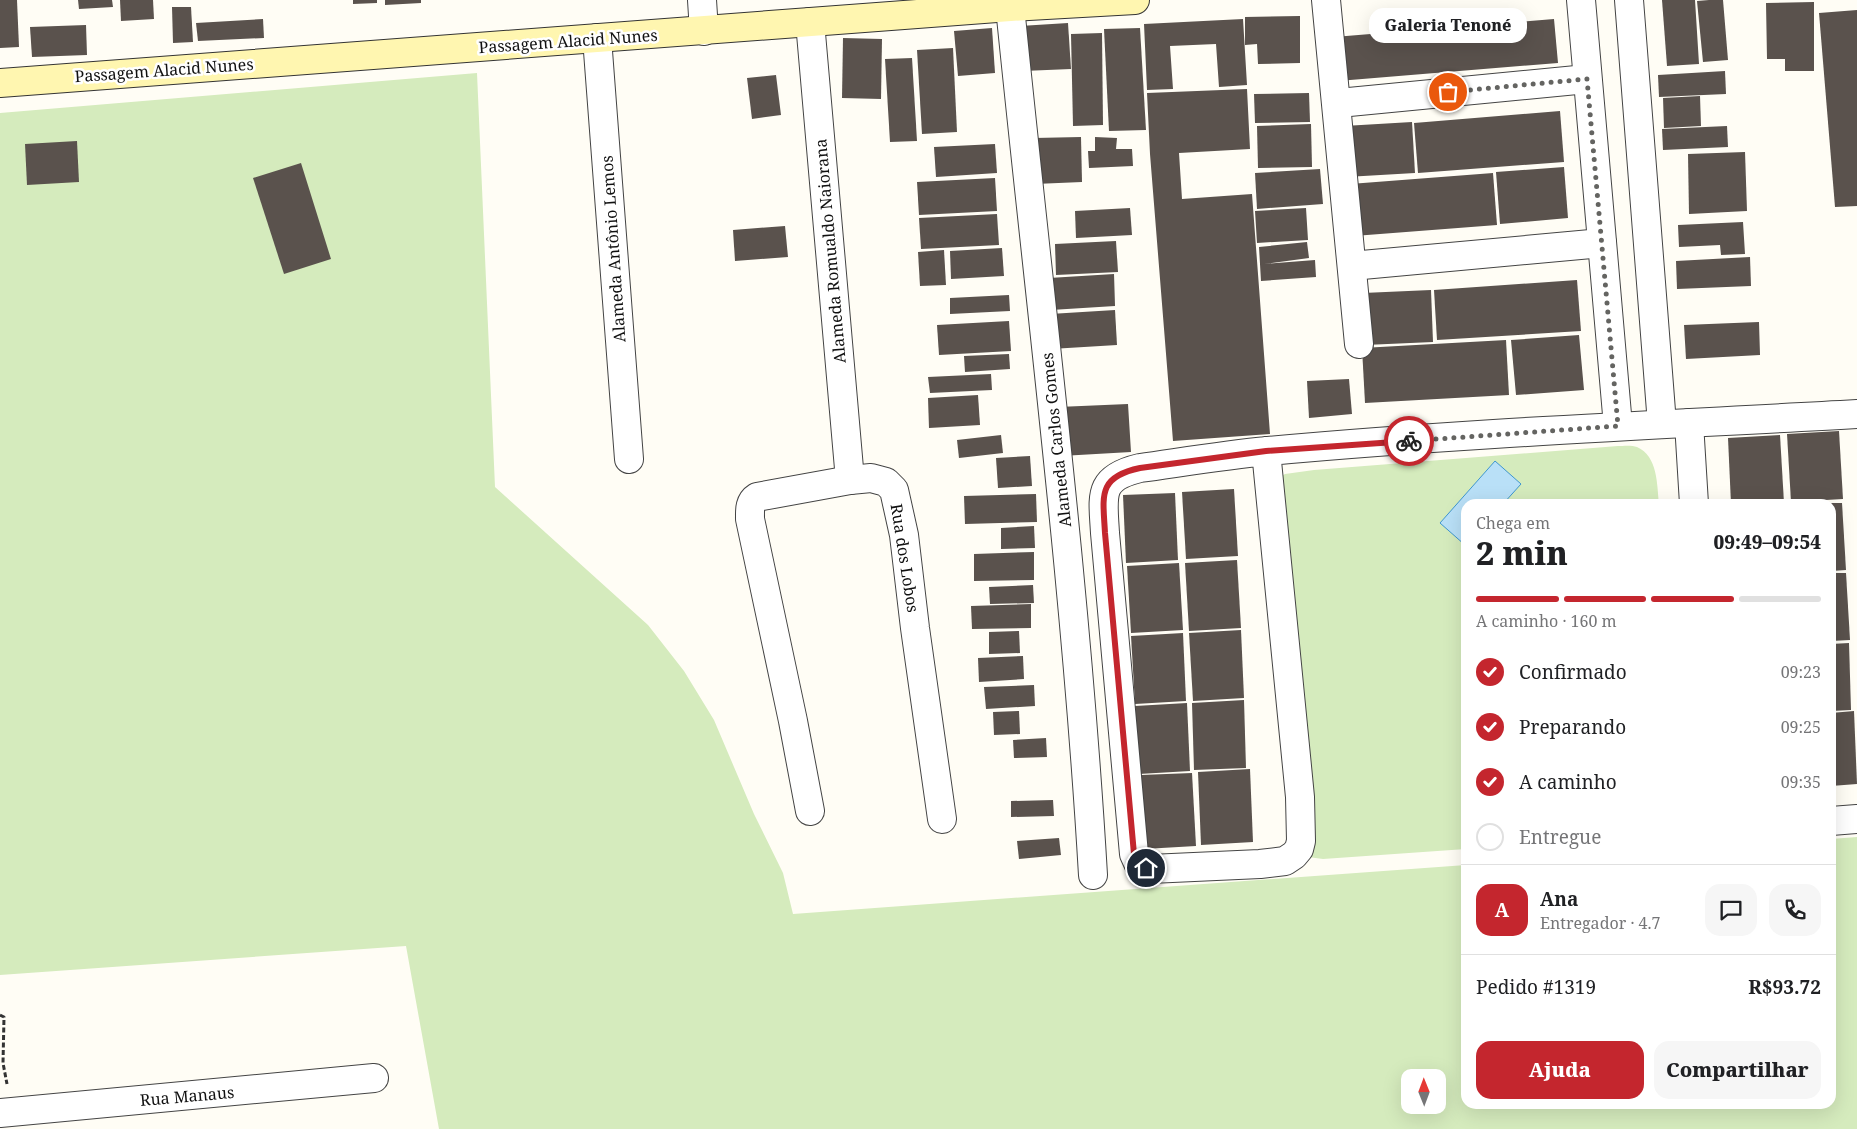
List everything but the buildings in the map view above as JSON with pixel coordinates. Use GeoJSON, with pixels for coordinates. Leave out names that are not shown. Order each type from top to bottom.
{"type":"FeatureCollection","features":[{"type":"Feature","properties":{"kind":"main road","name":"Passagem Alacid Nunes"},"geometry":{"type":"LineString","coordinates":[[0,83],[1010,7],[1124,1]]}},
{"type":"Feature","properties":{"kind":"street"},"geometry":{"type":"LineString","coordinates":[[702,0],[704,31]]}},
{"type":"Feature","properties":{"kind":"street"},"geometry":{"type":"LineString","coordinates":[[1326,0],[1359,344]]}},
{"type":"Feature","properties":{"kind":"street"},"geometry":{"type":"LineString","coordinates":[[1581,0],[1618,426]]}},
{"type":"Feature","properties":{"kind":"street"},"geometry":{"type":"LineString","coordinates":[[1629,0],[1662,424]]}},
{"type":"Feature","properties":{"kind":"street","name":"Alameda Carlos Gomes"},"geometry":{"type":"LineString","coordinates":[[1010,7],[1067,548],[1088,799],[1092,875]]}},
{"type":"Feature","properties":{"kind":"street","name":"Alameda Romualdo Naiorana"},"geometry":{"type":"LineString","coordinates":[[810,22],[850,480]]}},
{"type":"Feature","properties":{"kind":"street","name":"Alameda Antônio Lemos"},"geometry":{"type":"LineString","coordinates":[[597,38],[629,459]]}},
{"type":"Feature","properties":{"kind":"street"},"geometry":{"type":"LineString","coordinates":[[1349,102],[1587,79]]}},
{"type":"Feature","properties":{"kind":"street"},"geometry":{"type":"LineString","coordinates":[[1362,265],[1602,243]]}},
{"type":"Feature","properties":{"kind":"street"},"geometry":{"type":"LineString","coordinates":[[1266,451],[1300,797],[1301,841],[1299,849],[1294,856],[1276,863],[1189,869],[1146,868],[1139,865],[1134,854],[1103,496],[1108,484],[1117,476],[1128,471],[1266,451],[1618,426],[1857,414]]}},
{"type":"Feature","properties":{"kind":"street"},"geometry":{"type":"LineString","coordinates":[[1689,423],[1694,499]]}},
{"type":"Feature","properties":{"kind":"street","name":"Rua dos Lobos"},"geometry":{"type":"LineString","coordinates":[[810,811],[750,519],[750,508],[753,500],[757,497],[871,478],[886,482],[894,490],[904,535],[942,820]]}},
{"type":"Feature","properties":{"kind":"street"},"geometry":{"type":"LineString","coordinates":[[1836,821],[1857,819]]}},
{"type":"Feature","properties":{"kind":"street","name":"Rua Manaus"},"geometry":{"type":"LineString","coordinates":[[6,1113],[374,1078]]}},
{"type":"Feature","properties":{"kind":"path"},"geometry":{"type":"LineString","coordinates":[[0,1015],[4,1017],[3,1063],[6,1113]]}},
{"type":"Feature","properties":{"kind":"green space"},"geometry":{"type":"Polygon","coordinates":[[[477,73],[495,487],[648,625],[684,671],[714,720],[754,814],[783,873],[793,914],[1461,865],[1461,1109],[1836,1109],[1836,839],[1857,837],[1857,1129],[439,1129],[406,946],[0,975],[0,113],[477,73]]]}},
{"type":"Feature","properties":{"kind":"green space"},"geometry":{"type":"Polygon","coordinates":[[[1618,446],[1637,447],[1644,451],[1653,464],[1659,499],[1461,499],[1461,849],[1323,859],[1308,857],[1275,480],[1285,474],[1314,470],[1618,446]]]}},
{"type":"Feature","properties":{"kind":"water"},"geometry":{"type":"Polygon","coordinates":[[[1495,461],[1521,484],[1508,499],[1461,499],[1495,461]]]}},
{"type":"Feature","properties":{"kind":"water"},"geometry":{"type":"Polygon","coordinates":[[[1461,499],[1461,541],[1440,523],[1461,499]]]}},
{"type":"Feature","properties":{"kind":"way so far"},"geometry":{"type":"LineString","coordinates":[[1409,441],[1618,426],[1587,79],[1448,92]]}},
{"type":"Feature","properties":{"kind":"place","name":"Galeria Tenoné"},"geometry":{"type":"Point","coordinates":[1448,92]}},
{"type":"Feature","properties":{"kind":"route"},"geometry":{"type":"LineString","coordinates":[[1146,868],[1139,865],[1134,854],[1105,533],[1103,496],[1108,484],[1117,476],[1140,468],[1266,451],[1409,441]]}}]}
